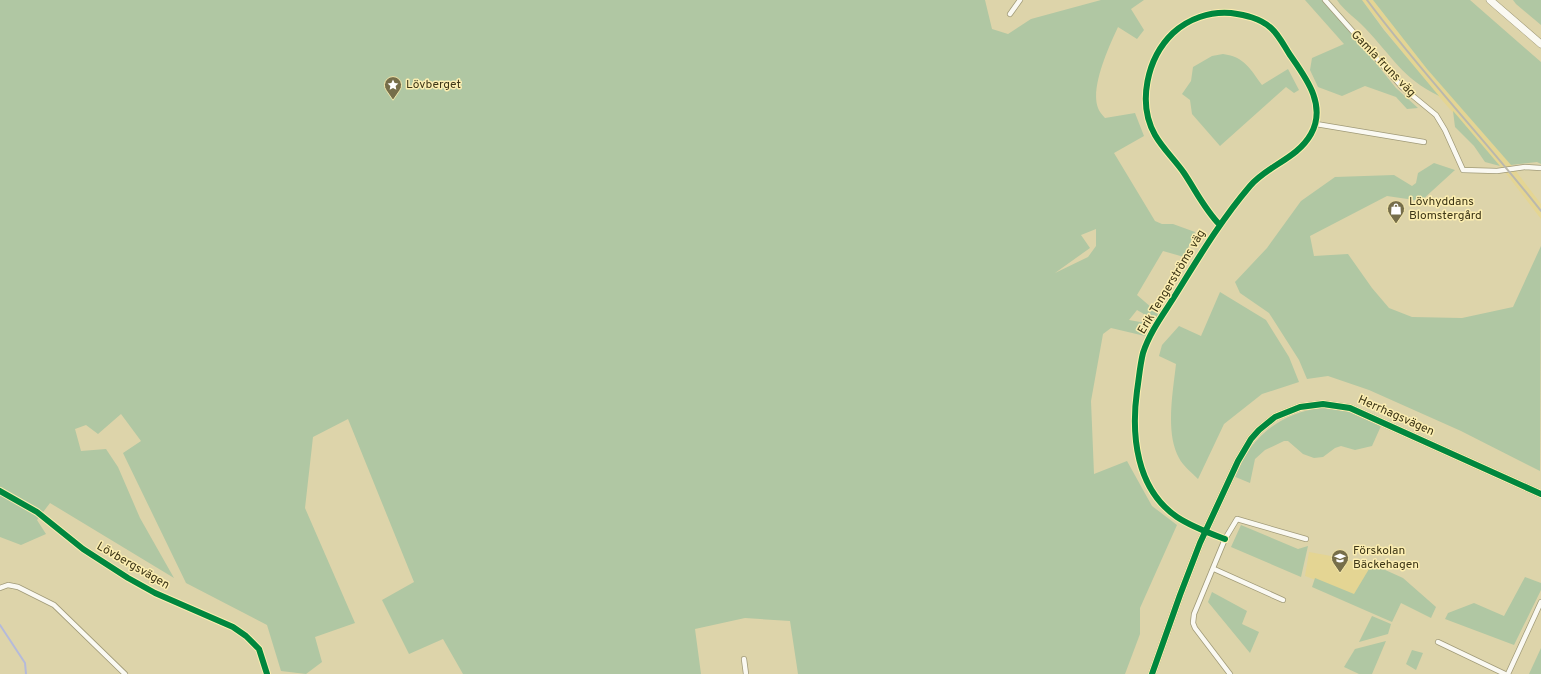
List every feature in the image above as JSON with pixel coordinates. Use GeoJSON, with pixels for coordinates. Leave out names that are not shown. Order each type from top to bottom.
{"type":"FeatureCollection","features":[{"type":"Feature","properties":{"kind":"street"},"geometry":{"type":"LineString","coordinates":[[1010,14],[1020,0]]}},
{"type":"Feature","properties":{"kind":"street","name":"Gamla fruns väg"},"geometry":{"type":"LineString","coordinates":[[1325,0],[1402,87],[1436,115],[1446,130],[1463,170],[1497,171],[1525,167],[1541,168]]}},
{"type":"Feature","properties":{"kind":"street"},"geometry":{"type":"LineString","coordinates":[[1490,0],[1541,44]]}},
{"type":"Feature","properties":{"kind":"street","name":"Erik Tengerströms väg"},"geometry":{"type":"LineString","coordinates":[[1206,532],[1189,524],[1172,513],[1159,500],[1143,473],[1135,437],[1136,403],[1142,360],[1148,340],[1220,224],[1255,181],[1299,150],[1312,134],[1316,124],[1316,100],[1311,86],[1278,35],[1264,23],[1243,15],[1214,13],[1186,23],[1168,38],[1157,55],[1149,74],[1145,100],[1150,124],[1161,144],[1183,171],[1212,217],[1220,224]]}},
{"type":"Feature","properties":{"kind":"street"},"geometry":{"type":"LineString","coordinates":[[1316,124],[1424,142]]}},
{"type":"Feature","properties":{"kind":"street","name":"Herrhagsvägen"},"geometry":{"type":"LineString","coordinates":[[1152,674],[1180,595],[1238,461],[1255,434],[1275,417],[1290,410],[1309,405],[1331,404],[1363,412],[1541,494]]}},
{"type":"Feature","properties":{"kind":"street","name":"Lövbergsvägen"},"geometry":{"type":"LineString","coordinates":[[0,491],[42,515],[84,549],[128,578],[155,593],[232,627],[246,636],[258,649],[267,674]]}},
{"type":"Feature","properties":{"kind":"street"},"geometry":{"type":"LineString","coordinates":[[1230,674],[1195,628],[1193,623],[1194,614],[1214,569],[1225,539],[1237,519],[1306,539]]}},
{"type":"Feature","properties":{"kind":"street"},"geometry":{"type":"LineString","coordinates":[[1206,532],[1225,539]]}},
{"type":"Feature","properties":{"kind":"street"},"geometry":{"type":"LineString","coordinates":[[1214,569],[1283,600]]}},
{"type":"Feature","properties":{"kind":"street"},"geometry":{"type":"LineString","coordinates":[[0,588],[8,585],[18,586],[54,605],[125,674]]}},
{"type":"Feature","properties":{"kind":"street"},"geometry":{"type":"LineString","coordinates":[[1438,642],[1506,674],[1541,602]]}},
{"type":"Feature","properties":{"kind":"street"},"geometry":{"type":"LineString","coordinates":[[744,659],[746,674]]}},
{"type":"Feature","properties":{"kind":"shaded area"},"geometry":{"type":"Polygon","coordinates":[[[1362,0],[1373,0],[1427,69],[1512,166],[1541,204],[1541,219],[1505,172],[1420,75],[1362,0]]]}},
{"type":"Feature","properties":{"kind":"shaded area","name":"Förskolan Bäckehagen"},"geometry":{"type":"Polygon","coordinates":[[[1309,552],[1342,558],[1376,570],[1361,597],[1305,576],[1309,552]]]}},
{"type":"Feature","properties":{"kind":"green space"},"geometry":{"type":"Polygon","coordinates":[[[0,0],[985,0],[992,29],[1008,34],[1031,19],[1101,0],[1144,0],[1131,9],[1144,30],[1137,39],[1118,27],[1098,79],[1096,100],[1098,108],[1105,118],[1135,113],[1144,136],[1114,153],[1155,221],[1162,224],[1173,224],[1195,232],[1184,257],[1163,251],[1137,295],[1159,314],[1154,320],[1137,310],[1129,320],[1146,323],[1149,329],[1145,336],[1111,328],[1103,334],[1091,401],[1094,474],[1127,461],[1152,506],[1177,525],[1140,608],[1140,634],[1125,674],[798,674],[790,621],[745,618],[695,629],[701,674],[463,674],[443,639],[409,654],[382,600],[414,582],[348,419],[313,437],[305,508],[355,623],[315,637],[322,662],[306,674],[281,671],[267,625],[186,583],[123,453],[141,441],[121,414],[98,434],[86,425],[75,429],[81,451],[106,449],[118,467],[140,518],[174,578],[50,503],[37,520],[46,534],[21,545],[0,537],[0,0]],[[1096,229],[1081,235],[1090,248],[1055,273],[1088,257],[1096,246],[1096,229]]]}},
{"type":"Feature","properties":{"kind":"green space"},"geometry":{"type":"Polygon","coordinates":[[[1305,0],[1325,0],[1396,88],[1418,108],[1407,109],[1396,97],[1365,86],[1342,96],[1318,87],[1310,70],[1312,58],[1344,44],[1305,0]]]}},
{"type":"Feature","properties":{"kind":"green space"},"geometry":{"type":"Polygon","coordinates":[[[1337,0],[1362,0],[1384,30],[1439,96],[1426,89],[1406,74],[1365,28],[1343,8],[1337,0]]]}},
{"type":"Feature","properties":{"kind":"green space"},"geometry":{"type":"Polygon","coordinates":[[[1373,0],[1470,0],[1541,62],[1541,164],[1537,162],[1511,165],[1427,69],[1373,0]]]}},
{"type":"Feature","properties":{"kind":"green space"},"geometry":{"type":"Polygon","coordinates":[[[1513,0],[1541,0],[1541,25],[1516,4],[1513,0]]]}},
{"type":"Feature","properties":{"kind":"green space"},"geometry":{"type":"Polygon","coordinates":[[[1223,54],[1242,61],[1262,85],[1288,69],[1299,90],[1294,93],[1286,87],[1220,146],[1192,114],[1190,100],[1182,94],[1191,81],[1193,67],[1212,56],[1223,54]]]}},
{"type":"Feature","properties":{"kind":"green space"},"geometry":{"type":"Polygon","coordinates":[[[1453,111],[1500,166],[1485,162],[1474,146],[1455,127],[1453,111]]]}},
{"type":"Feature","properties":{"kind":"green space"},"geometry":{"type":"Polygon","coordinates":[[[1434,163],[1455,170],[1421,201],[1387,196],[1310,236],[1314,256],[1348,254],[1372,288],[1389,308],[1412,317],[1462,318],[1513,307],[1541,246],[1540,471],[1461,431],[1369,390],[1328,376],[1307,379],[1299,360],[1269,313],[1240,293],[1235,282],[1267,248],[1301,201],[1335,177],[1394,175],[1412,186],[1416,183],[1418,173],[1434,163]]]}},
{"type":"Feature","properties":{"kind":"green space"},"geometry":{"type":"Polygon","coordinates":[[[1220,292],[1266,320],[1289,357],[1299,382],[1262,394],[1224,424],[1198,479],[1185,467],[1179,458],[1172,437],[1171,412],[1176,364],[1159,356],[1162,345],[1179,326],[1201,336],[1220,292]]]}},
{"type":"Feature","properties":{"kind":"green space"},"geometry":{"type":"Polygon","coordinates":[[[1324,407],[1348,410],[1381,426],[1372,446],[1355,450],[1341,446],[1335,448],[1323,457],[1314,458],[1303,454],[1288,441],[1284,441],[1265,450],[1255,459],[1250,483],[1233,476],[1250,449],[1269,429],[1293,415],[1324,407]]]}},
{"type":"Feature","properties":{"kind":"green space"},"geometry":{"type":"Polygon","coordinates":[[[1241,525],[1298,549],[1308,546],[1301,577],[1231,547],[1241,525]]]}},
{"type":"Feature","properties":{"kind":"green space"},"geometry":{"type":"Polygon","coordinates":[[[1372,564],[1403,578],[1436,607],[1431,618],[1401,603],[1392,622],[1312,587],[1315,578],[1354,594],[1372,564]]]}},
{"type":"Feature","properties":{"kind":"green space"},"geometry":{"type":"Polygon","coordinates":[[[1525,577],[1541,583],[1541,590],[1514,645],[1445,619],[1448,613],[1474,603],[1504,616],[1525,577]]]}},
{"type":"Feature","properties":{"kind":"green space"},"geometry":{"type":"Polygon","coordinates":[[[1212,592],[1247,611],[1242,624],[1259,632],[1250,653],[1208,602],[1212,592]]]}},
{"type":"Feature","properties":{"kind":"green space"},"geometry":{"type":"Polygon","coordinates":[[[1372,616],[1391,624],[1388,634],[1359,642],[1372,616]]]}},
{"type":"Feature","properties":{"kind":"green space"},"geometry":{"type":"Polygon","coordinates":[[[1386,641],[1372,674],[1359,674],[1344,667],[1355,649],[1386,641]]]}},
{"type":"Feature","properties":{"kind":"green space"},"geometry":{"type":"Polygon","coordinates":[[[1541,648],[1541,674],[1529,674],[1541,648]]]}},
{"type":"Feature","properties":{"kind":"green space"},"geometry":{"type":"Polygon","coordinates":[[[1412,650],[1423,653],[1416,670],[1406,664],[1412,650]]]}},
{"type":"Feature","properties":{"kind":"waterway"},"geometry":{"type":"LineString","coordinates":[[0,625],[25,663],[26,674]]}},
{"type":"Feature","properties":{"kind":"railway"},"geometry":{"type":"LineString","coordinates":[[1367,0],[1541,211]]}},
{"type":"Feature","properties":{"kind":"cycle path"},"geometry":{"type":"LineString","coordinates":[[1220,225],[1210,213],[1184,173],[1155,135],[1147,109],[1146,95],[1151,68],[1164,43],[1173,33],[1185,24],[1200,17],[1215,13],[1231,13],[1262,22],[1279,37],[1308,82],[1316,102],[1317,113],[1315,123],[1311,134],[1298,150],[1265,173],[1250,186],[1220,225],[1202,253],[1154,329],[1146,345],[1142,358],[1135,408],[1136,443],[1139,460],[1153,492],[1163,505],[1183,521],[1225,539]]}},
{"type":"Feature","properties":{"kind":"cycle path"},"geometry":{"type":"LineString","coordinates":[[1152,674],[1200,543],[1238,461],[1251,439],[1259,430],[1275,417],[1300,407],[1323,404],[1350,408],[1541,494]]}},
{"type":"Feature","properties":{"kind":"cycle path"},"geometry":{"type":"LineString","coordinates":[[0,491],[37,512],[83,549],[128,578],[155,593],[233,627],[246,636],[259,649],[267,674]]}},
{"type":"Feature","properties":{"kind":"place","name":"Lövberget"},"geometry":{"type":"Point","coordinates":[393,100]}},
{"type":"Feature","properties":{"kind":"place","name":"Lövhyddans Blomstergård"},"geometry":{"type":"Point","coordinates":[1396,224]}},
{"type":"Feature","properties":{"kind":"place","name":"Förskolan Bäckehagen"},"geometry":{"type":"Point","coordinates":[1340,573]}}]}
